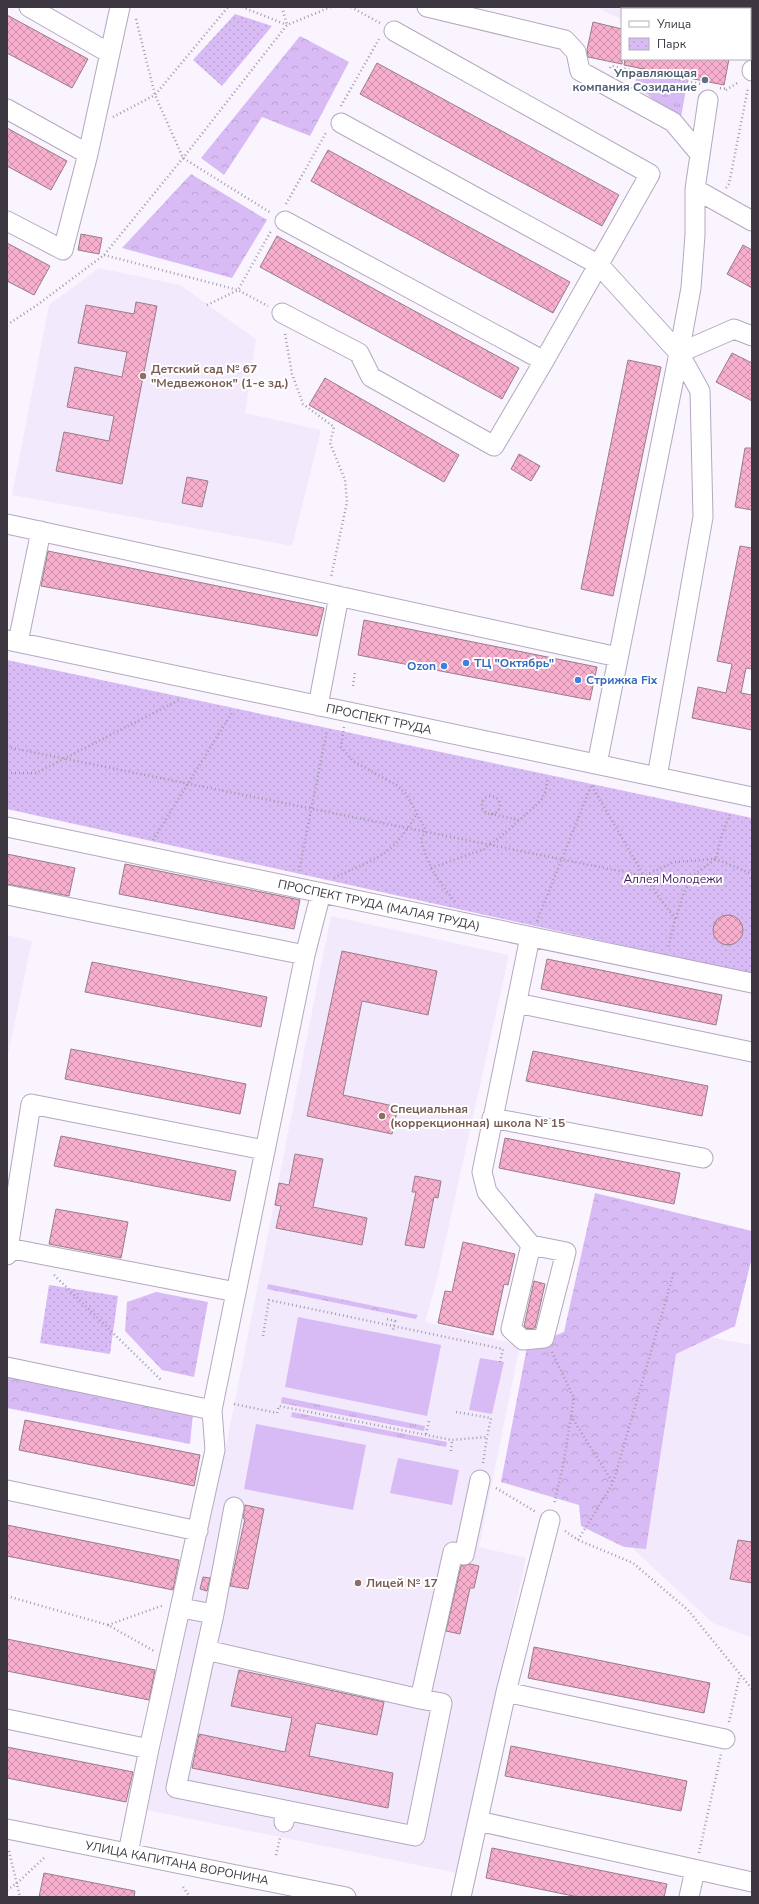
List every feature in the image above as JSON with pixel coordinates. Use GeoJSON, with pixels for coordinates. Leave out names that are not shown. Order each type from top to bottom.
{"type":"FeatureCollection","features":[{"type":"Feature","properties":{"kind":"street"},"geometry":{"type":"LineString","coordinates":[[29,7],[109,53]]}},
{"type":"Feature","properties":{"kind":"street"},"geometry":{"type":"LineString","coordinates":[[427,7],[565,40],[576,52],[580,71],[673,122],[699,153]]}},
{"type":"Feature","properties":{"kind":"street"},"geometry":{"type":"LineString","coordinates":[[7,221],[63,250],[88,154],[109,53],[127,11]]}},
{"type":"Feature","properties":{"kind":"street"},"geometry":{"type":"LineString","coordinates":[[282,313],[359,352],[371,377],[494,446],[650,174],[390,29]]}},
{"type":"Feature","properties":{"kind":"street"},"geometry":{"type":"LineString","coordinates":[[597,764],[691,288],[695,235],[695,190],[699,153],[710,91]]}},
{"type":"Feature","properties":{"kind":"street"},"geometry":{"type":"LineString","coordinates":[[7,109],[88,154]]}},
{"type":"Feature","properties":{"kind":"street"},"geometry":{"type":"LineString","coordinates":[[336,121],[599,265],[679,353],[700,391],[703,517],[657,777]]}},
{"type":"Feature","properties":{"kind":"street"},"geometry":{"type":"LineString","coordinates":[[695,190],[752,221]]}},
{"type":"Feature","properties":{"kind":"street"},"geometry":{"type":"LineString","coordinates":[[282,219],[544,361]]}},
{"type":"Feature","properties":{"kind":"street"},"geometry":{"type":"LineString","coordinates":[[679,353],[734,329],[752,336]]}},
{"type":"Feature","properties":{"kind":"street"},"geometry":{"type":"LineString","coordinates":[[7,524],[618,657]]}},
{"type":"Feature","properties":{"kind":"street"},"geometry":{"type":"LineString","coordinates":[[13,641],[41,531]]}},
{"type":"Feature","properties":{"kind":"street"},"geometry":{"type":"LineString","coordinates":[[318,706],[333,595]]}},
{"type":"Feature","properties":{"kind":"street","name":"ПРОСПЕКТ ТРУДА"},"geometry":{"type":"LineString","coordinates":[[13,641],[752,797]]}},
{"type":"Feature","properties":{"kind":"street","name":"ПРОСПЕКТ ТРУДА (МАЛАЯ ТРУДА)"},"geometry":{"type":"LineString","coordinates":[[7,827],[752,983]]}},
{"type":"Feature","properties":{"kind":"street"},"geometry":{"type":"LineString","coordinates":[[128,1853],[149,1749],[215,1450],[212,1410],[305,955],[308,891]]}},
{"type":"Feature","properties":{"kind":"street"},"geometry":{"type":"LineString","coordinates":[[7,895],[305,955]]}},
{"type":"Feature","properties":{"kind":"street"},"geometry":{"type":"LineString","coordinates":[[530,937],[482,1172],[487,1192],[531,1245],[566,1252],[544,1338],[523,1340],[511,1329],[531,1245]]}},
{"type":"Feature","properties":{"kind":"street"},"geometry":{"type":"LineString","coordinates":[[517,1003],[752,1052]]}},
{"type":"Feature","properties":{"kind":"street"},"geometry":{"type":"LineString","coordinates":[[236,1292],[32,1253],[7,1251],[31,1104],[264,1150]]}},
{"type":"Feature","properties":{"kind":"street"},"geometry":{"type":"LineString","coordinates":[[492,1118],[703,1158]]}},
{"type":"Feature","properties":{"kind":"street"},"geometry":{"type":"LineString","coordinates":[[7,1367],[212,1410]]}},
{"type":"Feature","properties":{"kind":"street"},"geometry":{"type":"LineString","coordinates":[[420,1699],[453,1552],[464,1555],[480,1480]]}},
{"type":"Feature","properties":{"kind":"street"},"geometry":{"type":"LineString","coordinates":[[7,1490],[198,1531]]}},
{"type":"Feature","properties":{"kind":"street"},"geometry":{"type":"LineString","coordinates":[[206,1650],[442,1703],[415,1836],[285,1816],[176,1788],[206,1650],[214,1614],[234,1507]]}},
{"type":"Feature","properties":{"kind":"street"},"geometry":{"type":"LineString","coordinates":[[462,1897],[506,1692],[550,1520]]}},
{"type":"Feature","properties":{"kind":"street"},"geometry":{"type":"LineString","coordinates":[[182,1603],[214,1614]]}},
{"type":"Feature","properties":{"kind":"street"},"geometry":{"type":"LineString","coordinates":[[506,1692],[725,1739]]}},
{"type":"Feature","properties":{"kind":"street"},"geometry":{"type":"LineString","coordinates":[[7,1719],[149,1749]]}},
{"type":"Feature","properties":{"kind":"street"},"geometry":{"type":"LineString","coordinates":[[478,1821],[752,1882]]}},
{"type":"Feature","properties":{"kind":"street","name":"УЛИЦА КАПИТАНА ВОРОНИНА"},"geometry":{"type":"LineString","coordinates":[[7,1829],[128,1853],[271,1889],[346,1897]]}},
{"type":"Feature","properties":{"kind":"street"},"geometry":{"type":"LineString","coordinates":[[690,1897],[695,1870]]}},
{"type":"Feature","properties":{"kind":"path"},"geometry":{"type":"LineString","coordinates":[[94,127],[156,95],[228,7]]}},
{"type":"Feature","properties":{"kind":"path"},"geometry":{"type":"LineString","coordinates":[[242,7],[288,26]]}},
{"type":"Feature","properties":{"kind":"path"},"geometry":{"type":"LineString","coordinates":[[282,7],[288,26]]}},
{"type":"Feature","properties":{"kind":"path"},"geometry":{"type":"LineString","coordinates":[[7,325],[37,305],[104,255],[288,26],[331,7]]}},
{"type":"Feature","properties":{"kind":"path"},"geometry":{"type":"LineString","coordinates":[[207,305],[238,290],[282,219],[336,121],[390,29],[351,7]]}},
{"type":"Feature","properties":{"kind":"path"},"geometry":{"type":"LineString","coordinates":[[127,11],[156,95],[183,158],[282,219]]}},
{"type":"Feature","properties":{"kind":"path"},"geometry":{"type":"LineString","coordinates":[[602,83],[611,66],[710,91],[727,89],[752,71]]}},
{"type":"Feature","properties":{"kind":"path"},"geometry":{"type":"LineString","coordinates":[[717,202],[729,184],[752,71]]}},
{"type":"Feature","properties":{"kind":"path"},"geometry":{"type":"LineString","coordinates":[[710,91],[727,89]]}},
{"type":"Feature","properties":{"kind":"path"},"geometry":{"type":"LineString","coordinates":[[104,255],[238,290],[282,313],[292,374],[303,404],[334,427],[330,443],[345,480],[347,502],[333,595]]}},
{"type":"Feature","properties":{"kind":"path"},"geometry":{"type":"LineString","coordinates":[[353,686],[355,672]]}},
{"type":"Feature","properties":{"kind":"path"},"geometry":{"type":"LineString","coordinates":[[7,773],[36,773],[62,758],[179,700]]}},
{"type":"Feature","properties":{"kind":"path"},"geometry":{"type":"LineString","coordinates":[[143,856],[233,711]]}},
{"type":"Feature","properties":{"kind":"path"},"geometry":{"type":"LineString","coordinates":[[327,730],[311,808],[308,891],[375,858],[392,847],[408,828],[417,814]]}},
{"type":"Feature","properties":{"kind":"path"},"geometry":{"type":"LineString","coordinates":[[342,733],[341,747],[353,761],[398,786],[407,794],[426,831]]}},
{"type":"Feature","properties":{"kind":"path"},"geometry":{"type":"LineString","coordinates":[[7,747],[644,876],[674,862],[716,859],[752,874]]}},
{"type":"Feature","properties":{"kind":"path"},"geometry":{"type":"LineString","coordinates":[[431,868],[471,854],[490,845],[540,801],[546,790],[548,777]]}},
{"type":"Feature","properties":{"kind":"path"},"geometry":{"type":"LineString","coordinates":[[530,937],[592,786],[644,876],[675,919]]}},
{"type":"Feature","properties":{"kind":"path"},"geometry":{"type":"LineString","coordinates":[[491,814],[497,812],[500,806],[497,798],[490,795],[483,799],[482,805],[485,812],[491,814],[520,820]]}},
{"type":"Feature","properties":{"kind":"path"},"geometry":{"type":"LineString","coordinates":[[664,965],[675,919],[683,895],[693,875],[716,859],[722,834],[731,812]]}},
{"type":"Feature","properties":{"kind":"path"},"geometry":{"type":"LineString","coordinates":[[426,831],[421,839],[426,860],[472,924]]}},
{"type":"Feature","properties":{"kind":"path"},"geometry":{"type":"LineString","coordinates":[[32,1253],[162,1382]]}},
{"type":"Feature","properties":{"kind":"path"},"geometry":{"type":"LineString","coordinates":[[578,1540],[613,1483],[674,1272]]}},
{"type":"Feature","properties":{"kind":"path"},"geometry":{"type":"LineString","coordinates":[[264,1336],[269,1300],[503,1349],[500,1362]]}},
{"type":"Feature","properties":{"kind":"path"},"geometry":{"type":"LineString","coordinates":[[387,1319],[395,1321],[393,1330]]}},
{"type":"Feature","properties":{"kind":"path"},"geometry":{"type":"LineString","coordinates":[[544,1338],[558,1361],[574,1398],[563,1466],[550,1520]]}},
{"type":"Feature","properties":{"kind":"path"},"geometry":{"type":"LineString","coordinates":[[234,1404],[277,1413],[279,1406],[452,1440],[487,1437]]}},
{"type":"Feature","properties":{"kind":"path"},"geometry":{"type":"LineString","coordinates":[[456,1412],[491,1418],[480,1480],[550,1520],[578,1540],[633,1563],[688,1610],[752,1689]]}},
{"type":"Feature","properties":{"kind":"path"},"geometry":{"type":"LineString","coordinates":[[571,1416],[613,1483]]}},
{"type":"Feature","properties":{"kind":"path"},"geometry":{"type":"LineString","coordinates":[[426,1434],[429,1421]]}},
{"type":"Feature","properties":{"kind":"path"},"geometry":{"type":"LineString","coordinates":[[451,1451],[452,1440]]}},
{"type":"Feature","properties":{"kind":"path"},"geometry":{"type":"LineString","coordinates":[[7,1596],[108,1625],[169,1659]]}},
{"type":"Feature","properties":{"kind":"path"},"geometry":{"type":"LineString","coordinates":[[108,1625],[182,1603]]}},
{"type":"Feature","properties":{"kind":"path"},"geometry":{"type":"LineString","coordinates":[[695,1870],[740,1674]]}},
{"type":"Feature","properties":{"kind":"path"},"geometry":{"type":"LineString","coordinates":[[9,1851],[20,1897]]}},
{"type":"Feature","properties":{"kind":"path"},"geometry":{"type":"LineString","coordinates":[[7,1890],[16,1884],[44,1858]]}},
{"type":"Feature","properties":{"kind":"path"},"geometry":{"type":"LineString","coordinates":[[183,1887],[190,1897]]}},
{"type":"Feature","properties":{"kind":"shaded area"},"geometry":{"type":"Polygon","coordinates":[[[595,7],[723,7],[621,8],[621,19],[595,7]]]}},
{"type":"Feature","properties":{"kind":"shaded area","name":"Детский сад № 67 \"Медвежонок\" (1-е зд.)"},"geometry":{"type":"Polygon","coordinates":[[[99,268],[180,285],[256,339],[245,413],[321,430],[292,546],[12,495],[49,305],[99,268]]]}},
{"type":"Feature","properties":{"kind":"shaded area","name":"Лицей № 17"},"geometry":{"type":"Polygon","coordinates":[[[331,916],[509,955],[437,1279],[425,1322],[520,1345],[479,1547],[526,1558],[457,1873],[147,1810],[227,1441],[331,916]]]}},
{"type":"Feature","properties":{"kind":"shaded area"},"geometry":{"type":"Polygon","coordinates":[[[7,935],[32,941],[7,1059],[7,935]]]}},
{"type":"Feature","properties":{"kind":"shaded area"},"geometry":{"type":"Polygon","coordinates":[[[704,1336],[752,1345],[752,1638],[713,1623],[634,1550],[672,1345],[704,1336]]]}},
{"type":"Feature","properties":{"kind":"green space"},"geometry":{"type":"Polygon","coordinates":[[[235,14],[272,26],[222,86],[193,60],[235,14]]]}},
{"type":"Feature","properties":{"kind":"green space"},"geometry":{"type":"Polygon","coordinates":[[[300,36],[349,62],[310,136],[262,117],[224,175],[201,158],[300,36]]]}},
{"type":"Feature","properties":{"kind":"green space"},"geometry":{"type":"Polygon","coordinates":[[[638,68],[688,78],[681,117],[661,106],[635,84],[638,68]]]}},
{"type":"Feature","properties":{"kind":"green space"},"geometry":{"type":"Polygon","coordinates":[[[191,174],[267,220],[232,278],[122,248],[191,174]]]}},
{"type":"Feature","properties":{"kind":"green space","name":"Аллея Молодежи"},"geometry":{"type":"Polygon","coordinates":[[[7,660],[752,818],[752,974],[7,809],[7,660]]]}},
{"type":"Feature","properties":{"kind":"green space"},"geometry":{"type":"Polygon","coordinates":[[[595,1193],[752,1231],[752,1257],[735,1326],[676,1354],[646,1549],[624,1547],[581,1526],[579,1505],[501,1482],[527,1347],[564,1332],[595,1193]]]}},
{"type":"Feature","properties":{"kind":"green space"},"geometry":{"type":"Polygon","coordinates":[[[268,1284],[418,1315],[416,1319],[267,1289],[268,1284]]]}},
{"type":"Feature","properties":{"kind":"green space"},"geometry":{"type":"Polygon","coordinates":[[[49,1285],[118,1296],[110,1354],[40,1343],[49,1285]]]}},
{"type":"Feature","properties":{"kind":"green space"},"geometry":{"type":"Polygon","coordinates":[[[156,1292],[208,1302],[194,1377],[162,1370],[125,1331],[127,1302],[156,1292]]]}},
{"type":"Feature","properties":{"kind":"green space"},"geometry":{"type":"Polygon","coordinates":[[[298,1317],[441,1345],[427,1416],[285,1387],[298,1317]]]}},
{"type":"Feature","properties":{"kind":"green space"},"geometry":{"type":"Polygon","coordinates":[[[480,1358],[504,1362],[492,1414],[469,1410],[480,1358]]]}},
{"type":"Feature","properties":{"kind":"green space"},"geometry":{"type":"Polygon","coordinates":[[[7,1374],[193,1413],[190,1444],[7,1408],[7,1374]]]}},
{"type":"Feature","properties":{"kind":"green space"},"geometry":{"type":"Polygon","coordinates":[[[282,1397],[425,1426],[424,1431],[281,1403],[282,1397]]]}},
{"type":"Feature","properties":{"kind":"green space"},"geometry":{"type":"Polygon","coordinates":[[[292,1412],[447,1442],[446,1447],[291,1417],[292,1412]]]}},
{"type":"Feature","properties":{"kind":"green space"},"geometry":{"type":"Polygon","coordinates":[[[256,1424],[366,1445],[353,1510],[244,1489],[256,1424]]]}},
{"type":"Feature","properties":{"kind":"green space"},"geometry":{"type":"Polygon","coordinates":[[[398,1458],[459,1470],[452,1505],[390,1493],[398,1458]]]}},
{"type":"Feature","properties":{"kind":"building"},"geometry":{"type":"Polygon","coordinates":[[[7,15],[88,59],[72,88],[7,53],[7,15]]]}},
{"type":"Feature","properties":{"kind":"building"},"geometry":{"type":"Polygon","coordinates":[[[593,22],[621,29],[622,64],[588,57],[587,50],[593,22]]]}},
{"type":"Feature","properties":{"kind":"building"},"geometry":{"type":"Polygon","coordinates":[[[625,60],[729,60],[724,85],[624,65],[625,60]]]}},
{"type":"Feature","properties":{"kind":"building"},"geometry":{"type":"Polygon","coordinates":[[[377,63],[619,195],[602,226],[360,94],[377,63]]]}},
{"type":"Feature","properties":{"kind":"building"},"geometry":{"type":"Polygon","coordinates":[[[7,128],[67,161],[51,190],[7,166],[7,128]]]}},
{"type":"Feature","properties":{"kind":"building"},"geometry":{"type":"Polygon","coordinates":[[[328,150],[570,282],[553,313],[311,181],[328,150]]]}},
{"type":"Feature","properties":{"kind":"building"},"geometry":{"type":"Polygon","coordinates":[[[81,234],[102,238],[99,254],[78,250],[81,234]]]}},
{"type":"Feature","properties":{"kind":"building"},"geometry":{"type":"Polygon","coordinates":[[[277,236],[519,368],[502,399],[260,267],[277,236]]]}},
{"type":"Feature","properties":{"kind":"building"},"geometry":{"type":"Polygon","coordinates":[[[7,243],[50,266],[34,295],[7,281],[7,243]]]}},
{"type":"Feature","properties":{"kind":"building"},"geometry":{"type":"Polygon","coordinates":[[[743,245],[752,250],[752,288],[727,274],[743,245]]]}},
{"type":"Feature","properties":{"kind":"building"},"geometry":{"type":"Polygon","coordinates":[[[136,302],[157,306],[122,484],[56,471],[64,432],[109,441],[114,416],[67,407],[75,367],[122,377],[127,352],[78,343],[86,305],[134,314],[136,302]]]}},
{"type":"Feature","properties":{"kind":"building"},"geometry":{"type":"Polygon","coordinates":[[[732,353],[752,363],[752,401],[716,382],[732,353]]]}},
{"type":"Feature","properties":{"kind":"building"},"geometry":{"type":"Polygon","coordinates":[[[628,360],[661,367],[613,596],[581,589],[628,360]]]}},
{"type":"Feature","properties":{"kind":"building"},"geometry":{"type":"Polygon","coordinates":[[[325,378],[459,455],[444,482],[309,405],[325,378]]]}},
{"type":"Feature","properties":{"kind":"building"},"geometry":{"type":"Polygon","coordinates":[[[745,448],[752,448],[752,510],[735,507],[745,448]]]}},
{"type":"Feature","properties":{"kind":"building"},"geometry":{"type":"Polygon","coordinates":[[[519,454],[540,466],[531,481],[511,469],[519,454]]]}},
{"type":"Feature","properties":{"kind":"building"},"geometry":{"type":"Polygon","coordinates":[[[187,477],[208,481],[202,507],[182,503],[187,477]]]}},
{"type":"Feature","properties":{"kind":"building"},"geometry":{"type":"Polygon","coordinates":[[[740,546],[752,548],[752,669],[746,668],[741,693],[752,695],[752,730],[692,718],[698,687],[726,693],[732,664],[717,661],[740,546]]]}},
{"type":"Feature","properties":{"kind":"building"},"geometry":{"type":"Polygon","coordinates":[[[48,551],[324,608],[317,636],[41,586],[48,551]]]}},
{"type":"Feature","properties":{"kind":"building"},"geometry":{"type":"Polygon","coordinates":[[[364,620],[597,667],[590,700],[358,655],[364,620]]]}},
{"type":"Feature","properties":{"kind":"building"},"geometry":{"type":"Polygon","coordinates":[[[7,854],[75,868],[69,896],[7,884],[7,854]]]}},
{"type":"Feature","properties":{"kind":"building"},"geometry":{"type":"Polygon","coordinates":[[[125,864],[300,900],[294,929],[119,894],[125,864]]]}},
{"type":"Feature","properties":{"kind":"building"},"geometry":{"type":"Polygon","coordinates":[[[728,915],[739,919],[743,930],[739,941],[728,945],[717,941],[713,930],[717,919],[728,915]]]}},
{"type":"Feature","properties":{"kind":"building"},"geometry":{"type":"Polygon","coordinates":[[[342,951],[437,971],[428,1015],[362,1001],[343,1095],[398,1107],[392,1134],[307,1116],[342,951]]]}},
{"type":"Feature","properties":{"kind":"building"},"geometry":{"type":"Polygon","coordinates":[[[547,959],[722,995],[716,1025],[541,989],[547,959]]]}},
{"type":"Feature","properties":{"kind":"building"},"geometry":{"type":"Polygon","coordinates":[[[92,962],[267,997],[261,1027],[85,992],[92,962]]]}},
{"type":"Feature","properties":{"kind":"building"},"geometry":{"type":"Polygon","coordinates":[[[71,1049],[246,1084],[240,1114],[65,1079],[71,1049]]]}},
{"type":"Feature","properties":{"kind":"building"},"geometry":{"type":"Polygon","coordinates":[[[533,1051],[708,1086],[702,1116],[526,1081],[533,1051]]]}},
{"type":"Feature","properties":{"kind":"building"},"geometry":{"type":"Polygon","coordinates":[[[61,1136],[236,1171],[230,1201],[54,1166],[61,1136]]]}},
{"type":"Feature","properties":{"kind":"building"},"geometry":{"type":"Polygon","coordinates":[[[505,1138],[680,1173],[674,1204],[499,1168],[505,1138]]]}},
{"type":"Feature","properties":{"kind":"building"},"geometry":{"type":"Polygon","coordinates":[[[295,1154],[323,1159],[313,1207],[367,1218],[362,1245],[276,1228],[281,1206],[275,1205],[279,1183],[289,1185],[295,1154]]]}},
{"type":"Feature","properties":{"kind":"building"},"geometry":{"type":"Polygon","coordinates":[[[415,1176],[441,1181],[438,1198],[434,1197],[424,1248],[405,1245],[416,1192],[412,1192],[415,1176]]]}},
{"type":"Feature","properties":{"kind":"building"},"geometry":{"type":"Polygon","coordinates":[[[56,1209],[128,1222],[121,1258],[49,1244],[56,1209]]]}},
{"type":"Feature","properties":{"kind":"building"},"geometry":{"type":"Polygon","coordinates":[[[463,1242],[515,1254],[508,1285],[504,1284],[493,1335],[438,1323],[445,1291],[452,1292],[463,1242]]]}},
{"type":"Feature","properties":{"kind":"building"},"geometry":{"type":"Polygon","coordinates":[[[534,1281],[545,1284],[535,1328],[527,1329],[524,1326],[534,1281]]]}},
{"type":"Feature","properties":{"kind":"building"},"geometry":{"type":"Polygon","coordinates":[[[25,1420],[200,1455],[194,1486],[19,1450],[25,1420]]]}},
{"type":"Feature","properties":{"kind":"building"},"geometry":{"type":"Polygon","coordinates":[[[245,1505],[264,1509],[248,1589],[230,1586],[245,1519],[243,1518],[245,1505]]]}},
{"type":"Feature","properties":{"kind":"building"},"geometry":{"type":"Polygon","coordinates":[[[7,1525],[179,1560],[173,1590],[7,1556],[7,1525]]]}},
{"type":"Feature","properties":{"kind":"building"},"geometry":{"type":"Polygon","coordinates":[[[738,1540],[752,1542],[752,1583],[730,1579],[738,1540]]]}},
{"type":"Feature","properties":{"kind":"building"},"geometry":{"type":"Polygon","coordinates":[[[470,1564],[479,1566],[474,1588],[470,1588],[460,1634],[446,1631],[461,1566],[470,1564]]]}},
{"type":"Feature","properties":{"kind":"building"},"geometry":{"type":"Polygon","coordinates":[[[203,1577],[210,1578],[207,1591],[200,1589],[203,1577]]]}},
{"type":"Feature","properties":{"kind":"building"},"geometry":{"type":"Polygon","coordinates":[[[7,1639],[155,1670],[149,1700],[7,1671],[7,1639]]]}},
{"type":"Feature","properties":{"kind":"building"},"geometry":{"type":"Polygon","coordinates":[[[534,1647],[710,1683],[704,1713],[528,1678],[534,1647]]]}},
{"type":"Feature","properties":{"kind":"building"},"geometry":{"type":"Polygon","coordinates":[[[239,1670],[384,1702],[377,1735],[316,1723],[309,1756],[393,1773],[388,1808],[192,1768],[199,1734],[285,1752],[292,1718],[231,1706],[239,1670]]]}},
{"type":"Feature","properties":{"kind":"building"},"geometry":{"type":"Polygon","coordinates":[[[511,1746],[687,1781],[681,1811],[505,1776],[511,1746]]]}},
{"type":"Feature","properties":{"kind":"building"},"geometry":{"type":"Polygon","coordinates":[[[7,1747],[133,1772],[126,1802],[7,1778],[7,1747]]]}},
{"type":"Feature","properties":{"kind":"building"},"geometry":{"type":"Polygon","coordinates":[[[492,1848],[667,1884],[664,1897],[578,1897],[486,1878],[492,1848]]]}},
{"type":"Feature","properties":{"kind":"building"},"geometry":{"type":"Polygon","coordinates":[[[44,1873],[135,1891],[134,1897],[39,1897],[44,1873]]]}},
{"type":"Feature","properties":{"kind":"place","name":"Управляющая компания Созидание"},"geometry":{"type":"Point","coordinates":[705,80]}},
{"type":"Feature","properties":{"kind":"place","name":"Детский сад № 67 \"Медвежонок\" (1-е зд.)"},"geometry":{"type":"Point","coordinates":[143,376]}},
{"type":"Feature","properties":{"kind":"place","name":"ТЦ \"Октябрь\""},"geometry":{"type":"Point","coordinates":[466,663]}},
{"type":"Feature","properties":{"kind":"place","name":"Ozon"},"geometry":{"type":"Point","coordinates":[444,666]}},
{"type":"Feature","properties":{"kind":"place","name":"Стрижка Fix"},"geometry":{"type":"Point","coordinates":[578,680]}},
{"type":"Feature","properties":{"kind":"place","name":"Специальная (коррекционная) школа № 15"},"geometry":{"type":"Point","coordinates":[382,1116]}},
{"type":"Feature","properties":{"kind":"place","name":"Лицей № 17"},"geometry":{"type":"Point","coordinates":[358,1583]}}]}
